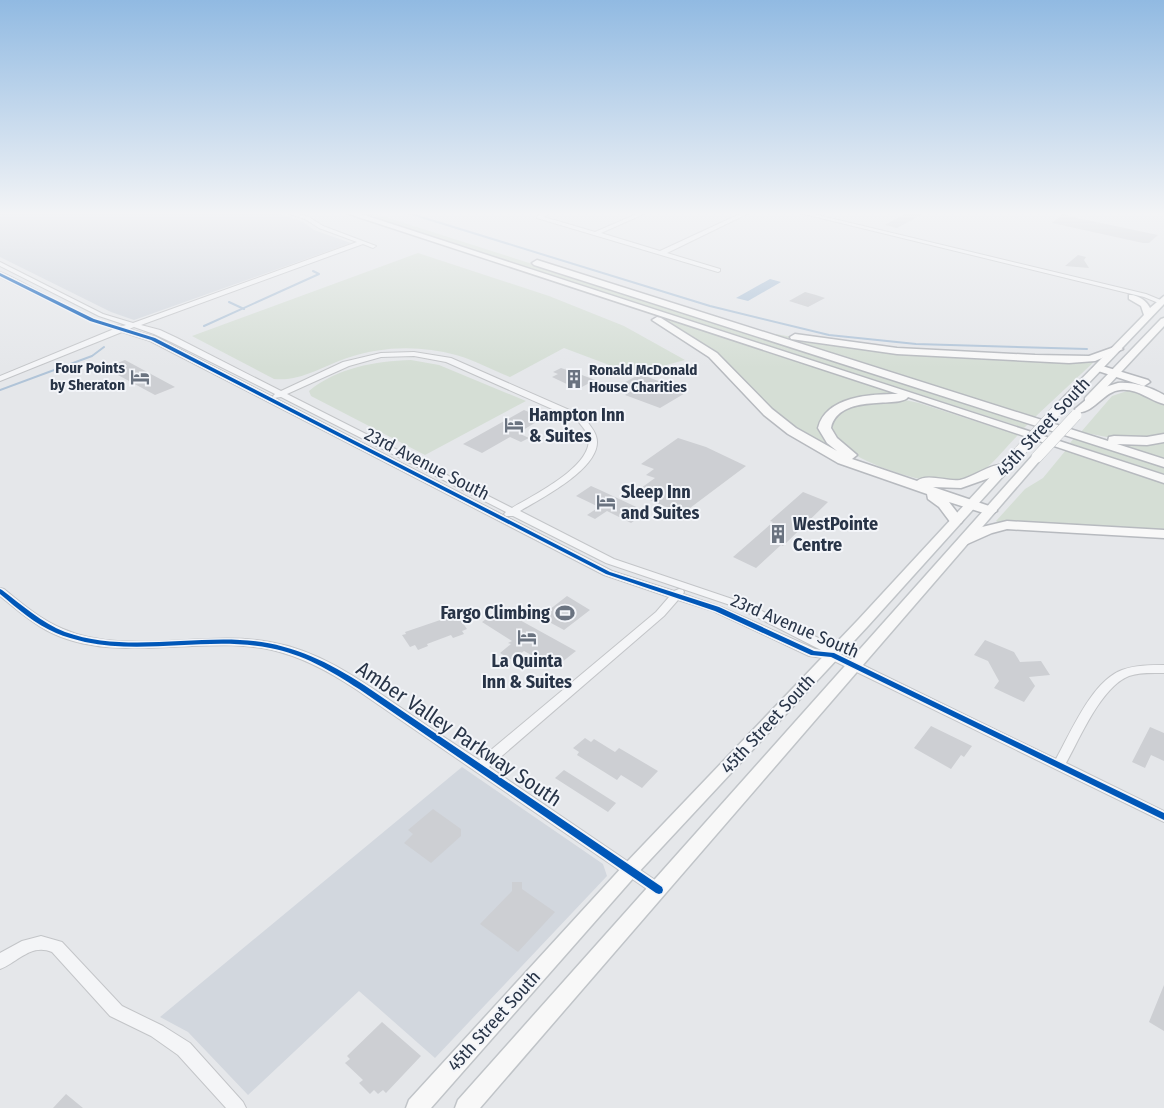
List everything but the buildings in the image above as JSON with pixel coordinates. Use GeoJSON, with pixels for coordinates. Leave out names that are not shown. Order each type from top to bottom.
{"type":"FeatureCollection","features":[{"type":"Feature","properties":{"kind":"highway"},"geometry":{"type":"LineString","coordinates":[[508,265],[968,413],[1164,479]]}},
{"type":"Feature","properties":{"kind":"highway"},"geometry":{"type":"LineString","coordinates":[[542,265],[1164,463]]}},
{"type":"Feature","properties":{"kind":"highway"},"geometry":{"type":"LineString","coordinates":[[600,295],[663,323],[713,355],[768,412],[792,432],[843,460],[990,511]]}},
{"type":"Feature","properties":{"kind":"highway"},"geometry":{"type":"LineString","coordinates":[[720,321],[823,342],[936,355],[1075,360],[1091,359],[1117,349]]}},
{"type":"Feature","properties":{"kind":"highway"},"geometry":{"type":"LineString","coordinates":[[1124,363],[1132,372],[1164,389]]}},
{"type":"Feature","properties":{"kind":"highway"},"geometry":{"type":"LineString","coordinates":[[1099,368],[1164,389]]}},
{"type":"Feature","properties":{"kind":"highway"},"geometry":{"type":"LineString","coordinates":[[1078,412],[1106,391],[1120,387],[1143,389],[1164,400]]}},
{"type":"Feature","properties":{"kind":"highway"},"geometry":{"type":"LineString","coordinates":[[968,413],[905,399],[875,397],[850,402],[837,408],[826,421],[826,430],[839,448],[854,458],[921,482],[961,484],[1004,468]]}},
{"type":"Feature","properties":{"kind":"highway"},"geometry":{"type":"LineString","coordinates":[[1018,417],[1096,438],[1130,442],[1164,438]]}},
{"type":"Feature","properties":{"kind":"highway"},"geometry":{"type":"LineString","coordinates":[[916,486],[944,504],[956,520]]}},
{"type":"Feature","properties":{"kind":"highway"},"geometry":{"type":"LineString","coordinates":[[965,541],[987,530],[1007,525],[1164,534]]}},
{"type":"Feature","properties":{"kind":"main road"},"geometry":{"type":"LineString","coordinates":[[1132,297],[1145,305],[1148,316]]}},
{"type":"Feature","properties":{"kind":"main road","name":"45th Street South"},"geometry":{"type":"LineString","coordinates":[[417,1108],[630,870],[832,655],[1058,409],[1163,301]]}},
{"type":"Feature","properties":{"kind":"main road","name":"45th Street South"},"geometry":{"type":"LineString","coordinates":[[466,1108],[855,667],[1037,457],[1164,321]]}},
{"type":"Feature","properties":{"kind":"street","name":"23rd Avenue South"},"geometry":{"type":"LineString","coordinates":[[1,265],[101,315],[157,332],[610,561],[743,606],[823,645],[832,655],[855,667],[1164,817]]}},
{"type":"Feature","properties":{"kind":"street"},"geometry":{"type":"LineString","coordinates":[[0,378],[43,363],[81,344],[300,265]]}},
{"type":"Feature","properties":{"kind":"street"},"geometry":{"type":"LineString","coordinates":[[701,265],[718,270]]}},
{"type":"Feature","properties":{"kind":"street"},"geometry":{"type":"LineString","coordinates":[[1009,265],[1132,297],[1163,301]]}},
{"type":"Feature","properties":{"kind":"street"},"geometry":{"type":"LineString","coordinates":[[1011,265],[1163,301]]}},
{"type":"Feature","properties":{"kind":"street","name":"23rd Avenue South"},"geometry":{"type":"LineString","coordinates":[[0,274],[84,316],[153,339],[608,573],[717,609],[813,654],[832,655]]}},
{"type":"Feature","properties":{"kind":"street"},"geometry":{"type":"LineString","coordinates":[[269,400],[346,364],[381,355],[414,354],[448,360],[580,418],[592,435],[590,451],[584,462],[564,478],[502,519]]}},
{"type":"Feature","properties":{"kind":"street","name":"23rd Avenue South"},"geometry":{"type":"LineString","coordinates":[[304,418],[317,419],[342,431],[350,430]]}},
{"type":"Feature","properties":{"kind":"street","name":"23rd Avenue South"},"geometry":{"type":"LineString","coordinates":[[340,436],[350,434],[373,445],[381,445]]}},
{"type":"Feature","properties":{"kind":"street"},"geometry":{"type":"LineString","coordinates":[[480,767],[660,614],[685,586]]}},
{"type":"Feature","properties":{"kind":"street","name":"Amber Valley Parkway South"},"geometry":{"type":"LineString","coordinates":[[0,591],[44,625],[69,636],[91,641],[138,646],[240,641],[271,645],[299,653],[338,673],[480,767],[659,890]]}},
{"type":"Feature","properties":{"kind":"street"},"geometry":{"type":"LineString","coordinates":[[1058,766],[1104,686],[1123,674],[1135,670],[1164,669]]}},
{"type":"Feature","properties":{"kind":"street"},"geometry":{"type":"LineString","coordinates":[[0,962],[37,941],[48,942],[57,947],[116,1011],[157,1031],[184,1049],[237,1108]]}},
{"type":"Feature","properties":{"kind":"shaded area"},"geometry":{"type":"Polygon","coordinates":[[[16,265],[290,265],[134,320],[111,312],[16,265]]]}},
{"type":"Feature","properties":{"kind":"shaded area"},"geometry":{"type":"Polygon","coordinates":[[[386,265],[454,265],[549,296],[624,326],[685,360],[633,374],[564,348],[510,377],[456,355],[415,348],[401,348],[360,354],[302,376],[274,379],[192,336],[386,265]]]}},
{"type":"Feature","properties":{"kind":"shaded area"},"geometry":{"type":"Polygon","coordinates":[[[518,265],[535,265],[1029,423],[1024,428],[518,265]]]}},
{"type":"Feature","properties":{"kind":"shaded area"},"geometry":{"type":"Polygon","coordinates":[[[660,316],[897,394],[870,395],[854,398],[840,403],[827,413],[822,419],[841,452],[837,454],[794,429],[768,407],[736,371],[716,353],[658,318],[660,316]]]}},
{"type":"Feature","properties":{"kind":"shaded area"},"geometry":{"type":"Polygon","coordinates":[[[776,334],[850,347],[887,351],[1073,362],[1096,360],[1035,417],[775,336],[776,334]]]}},
{"type":"Feature","properties":{"kind":"shaded area"},"geometry":{"type":"Polygon","coordinates":[[[411,360],[439,365],[526,401],[425,455],[311,396],[309,391],[344,371],[357,367],[411,360]]]}},
{"type":"Feature","properties":{"kind":"shaded area"},"geometry":{"type":"Polygon","coordinates":[[[1126,389],[1134,390],[1164,402],[1164,435],[1159,437],[1117,439],[1081,432],[1112,396],[1127,391],[1126,389]]]}},
{"type":"Feature","properties":{"kind":"shaded area"},"geometry":{"type":"Polygon","coordinates":[[[900,399],[919,403],[1018,435],[977,475],[959,482],[947,483],[900,474],[869,462],[856,456],[844,447],[831,431],[835,413],[857,402],[900,399]]]}},
{"type":"Feature","properties":{"kind":"shaded area"},"geometry":{"type":"Polygon","coordinates":[[[1075,437],[1164,467],[1164,474],[1070,443],[1075,437]]]}},
{"type":"Feature","properties":{"kind":"shaded area"},"geometry":{"type":"Polygon","coordinates":[[[1164,441],[1164,460],[1120,446],[1120,444],[1164,441]]]}},
{"type":"Feature","properties":{"kind":"shaded area"},"geometry":{"type":"Polygon","coordinates":[[[1066,450],[1164,483],[1164,530],[999,523],[996,521],[1025,489],[1043,478],[1066,450]]]}},
{"type":"Feature","properties":{"kind":"shaded area"},"geometry":{"type":"Polygon","coordinates":[[[462,767],[603,864],[607,876],[435,1058],[359,991],[248,1095],[188,1032],[160,1017],[462,767]]]}},
{"type":"Feature","properties":{"kind":"water"},"geometry":{"type":"Polygon","coordinates":[[[770,279],[781,282],[748,301],[736,298],[770,279]]]}},
{"type":"Feature","properties":{"kind":"waterway"},"geometry":{"type":"LineString","coordinates":[[576,265],[710,306],[829,335],[916,344],[1087,349]]}},
{"type":"Feature","properties":{"kind":"waterway"},"geometry":{"type":"LineString","coordinates":[[243,308],[319,274],[313,271]]}},
{"type":"Feature","properties":{"kind":"waterway"},"geometry":{"type":"LineString","coordinates":[[229,302],[243,308]]}},
{"type":"Feature","properties":{"kind":"waterway"},"geometry":{"type":"LineString","coordinates":[[204,326],[243,308]]}},
{"type":"Feature","properties":{"kind":"waterway"},"geometry":{"type":"LineString","coordinates":[[0,390],[92,356],[104,347]]}},
{"type":"Feature","properties":{"kind":"cycle path"},"geometry":{"type":"LineString","coordinates":[[0,274],[92,320],[153,339],[608,573],[717,609],[813,653],[832,655],[1164,817]]}},
{"type":"Feature","properties":{"kind":"cycle path"},"geometry":{"type":"LineString","coordinates":[[0,591],[33,617],[51,628],[70,636],[98,642],[127,645],[242,642],[270,645],[315,660],[361,687],[659,890]]}},
{"type":"Feature","properties":{"kind":"place","name":"Four Points by Sheraton"},"geometry":{"type":"Point","coordinates":[140,377]}},
{"type":"Feature","properties":{"kind":"place","name":"Ronald McDonald House Charities"},"geometry":{"type":"Point","coordinates":[574,379]}},
{"type":"Feature","properties":{"kind":"place","name":"Hampton Inn & Suites"},"geometry":{"type":"Point","coordinates":[514,425]}},
{"type":"Feature","properties":{"kind":"place","name":"Sleep Inn and Suites"},"geometry":{"type":"Point","coordinates":[606,502]}},
{"type":"Feature","properties":{"kind":"place","name":"WestPointe Centre"},"geometry":{"type":"Point","coordinates":[778,534]}},
{"type":"Feature","properties":{"kind":"place","name":"Fargo Climbing"},"geometry":{"type":"Point","coordinates":[565,613]}},
{"type":"Feature","properties":{"kind":"place","name":"La Quinta Inn & Suites"},"geometry":{"type":"Point","coordinates":[527,637]}}]}
